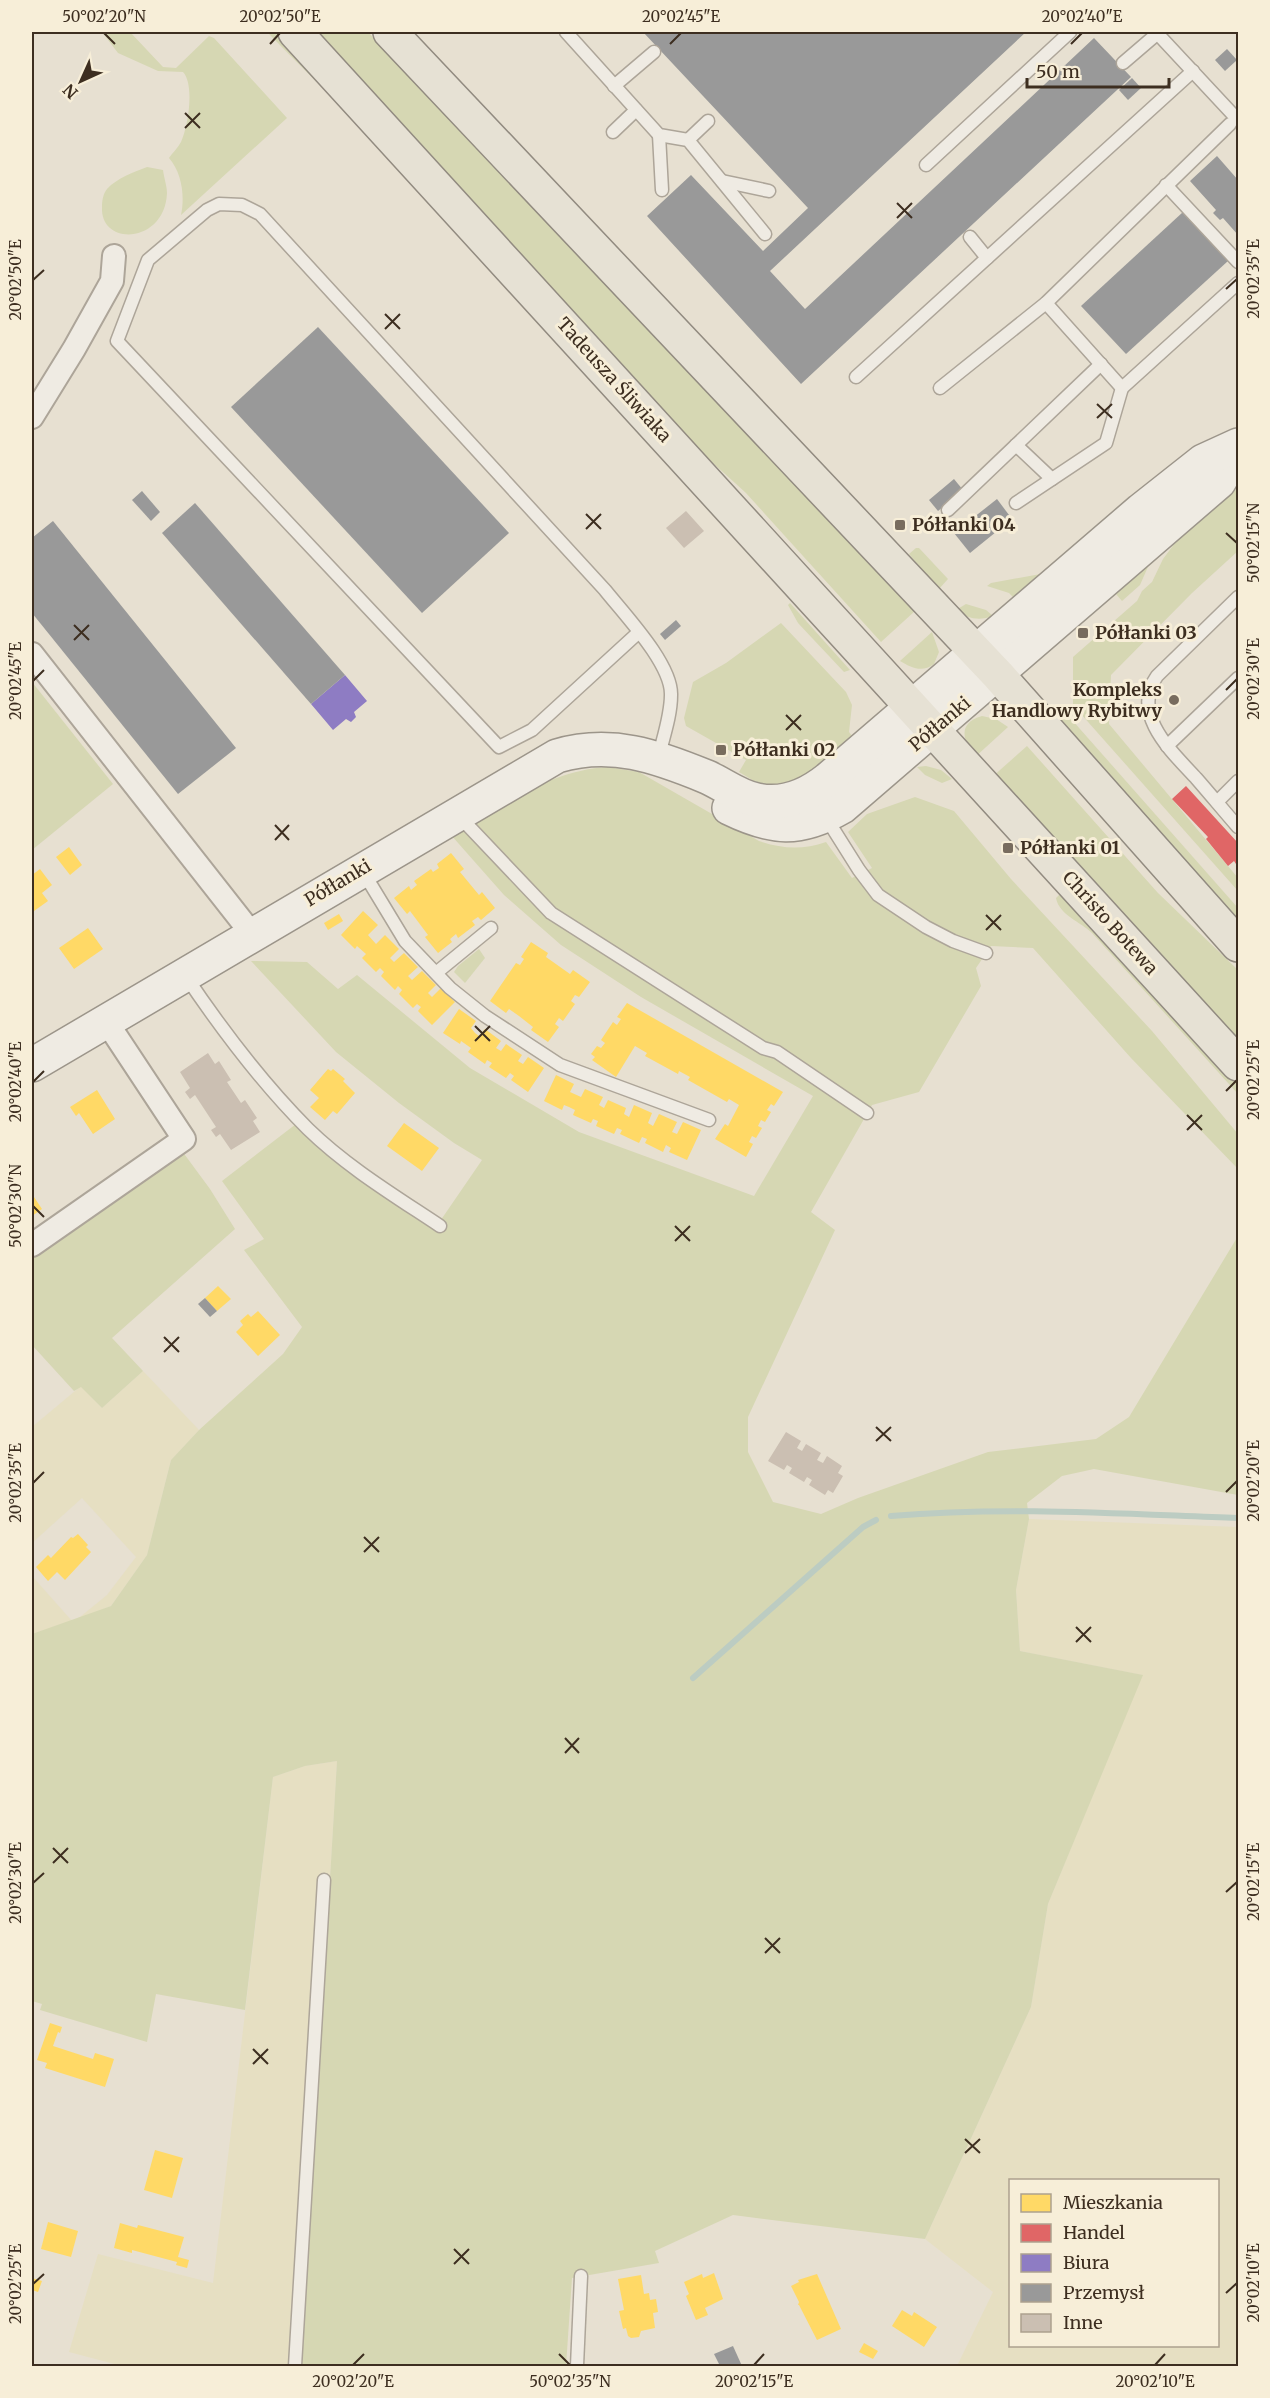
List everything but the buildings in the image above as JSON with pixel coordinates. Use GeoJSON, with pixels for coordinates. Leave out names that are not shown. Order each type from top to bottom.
{"type":"FeatureCollection","features":[{"type":"Feature","properties":{"kind":"main road","name":"Tadeusza Śliwiaka"},"geometry":{"type":"LineString","coordinates":[[295,32],[922,717]]}},
{"type":"Feature","properties":{"kind":"main road"},"geometry":{"type":"LineString","coordinates":[[390,32],[987,664],[1239,945]]}},
{"type":"Feature","properties":{"kind":"main road","name":"Christo Botewa"},"geometry":{"type":"LineString","coordinates":[[922,717],[1239,1064]]}},
{"type":"Feature","properties":{"kind":"street"},"geometry":{"type":"LineString","coordinates":[[32,417],[112,281],[114,256]]}},
{"type":"Feature","properties":{"kind":"street","name":"Półłanki"},"geometry":{"type":"LineString","coordinates":[[987,664],[1141,510],[1203,461],[1239,445]]}},
{"type":"Feature","properties":{"kind":"street","name":"Półłanki"},"geometry":{"type":"LineString","coordinates":[[32,1065],[543,762],[572,751],[586,748],[611,749],[640,754],[707,778],[752,799],[784,801],[807,794],[922,717],[1219,482],[1239,450]]}},
{"type":"Feature","properties":{"kind":"street"},"geometry":{"type":"LineString","coordinates":[[32,654],[252,934]]}},
{"type":"Feature","properties":{"kind":"street","name":"Półłanki"},"geometry":{"type":"LineString","coordinates":[[658,760],[708,796],[738,813],[762,823],[792,825],[825,816],[842,807],[922,717]]}},
{"type":"Feature","properties":{"kind":"street"},"geometry":{"type":"LineString","coordinates":[[32,1245],[183,1139],[106,1021]]}},
{"type":"Feature","properties":{"kind":"lane"},"geometry":{"type":"LineString","coordinates":[[566,32],[659,135],[688,140],[765,234]]}},
{"type":"Feature","properties":{"kind":"lane"},"geometry":{"type":"LineString","coordinates":[[926,165],[1070,32]]}},
{"type":"Feature","properties":{"kind":"lane"},"geometry":{"type":"LineString","coordinates":[[940,388],[1046,303],[1234,122],[1193,71],[1157,32],[1123,63]]}},
{"type":"Feature","properties":{"kind":"lane"},"geometry":{"type":"LineString","coordinates":[[614,86],[654,52]]}},
{"type":"Feature","properties":{"kind":"lane"},"geometry":{"type":"LineString","coordinates":[[856,377],[1193,71]]}},
{"type":"Feature","properties":{"kind":"lane"},"geometry":{"type":"LineString","coordinates":[[613,132],[636,110]]}},
{"type":"Feature","properties":{"kind":"lane"},"geometry":{"type":"LineString","coordinates":[[688,140],[708,121]]}},
{"type":"Feature","properties":{"kind":"lane"},"geometry":{"type":"LineString","coordinates":[[659,135],[662,190]]}},
{"type":"Feature","properties":{"kind":"lane"},"geometry":{"type":"LineString","coordinates":[[722,182],[769,191]]}},
{"type":"Feature","properties":{"kind":"lane"},"geometry":{"type":"LineString","coordinates":[[1166,185],[1239,262]]}},
{"type":"Feature","properties":{"kind":"lane"},"geometry":{"type":"LineString","coordinates":[[639,632],[532,730],[499,747],[117,341],[148,260],[207,210],[219,204],[243,205],[260,214],[605,590],[639,632],[651,647],[668,676],[671,689],[670,712],[658,760]]}},
{"type":"Feature","properties":{"kind":"lane"},"geometry":{"type":"LineString","coordinates":[[970,237],[987,258]]}},
{"type":"Feature","properties":{"kind":"lane"},"geometry":{"type":"LineString","coordinates":[[1016,503],[1106,443],[1122,388],[1239,283]]}},
{"type":"Feature","properties":{"kind":"lane"},"geometry":{"type":"LineString","coordinates":[[1046,303],[1122,388]]}},
{"type":"Feature","properties":{"kind":"lane"},"geometry":{"type":"LineString","coordinates":[[948,510],[1101,364]]}},
{"type":"Feature","properties":{"kind":"lane"},"geometry":{"type":"LineString","coordinates":[[1016,446],[1052,479]]}},
{"type":"Feature","properties":{"kind":"lane"},"geometry":{"type":"LineString","coordinates":[[1239,597],[1152,683],[1149,694],[1149,710],[1155,727],[1167,746],[1239,827]]}},
{"type":"Feature","properties":{"kind":"lane"},"geometry":{"type":"LineString","coordinates":[[1167,746],[1239,678]]}},
{"type":"Feature","properties":{"kind":"lane"},"geometry":{"type":"LineString","coordinates":[[1217,802],[1239,781]]}},
{"type":"Feature","properties":{"kind":"lane"},"geometry":{"type":"LineString","coordinates":[[456,813],[551,913],[763,1048],[777,1052],[867,1113]]}},
{"type":"Feature","properties":{"kind":"lane"},"geometry":{"type":"LineString","coordinates":[[825,816],[859,870],[878,895],[926,927],[953,941],[986,953]]}},
{"type":"Feature","properties":{"kind":"lane"},"geometry":{"type":"LineString","coordinates":[[362,869],[405,941],[436,974],[485,1016],[560,1065],[709,1120]]}},
{"type":"Feature","properties":{"kind":"lane"},"geometry":{"type":"LineString","coordinates":[[436,974],[491,928]]}},
{"type":"Feature","properties":{"kind":"lane"},"geometry":{"type":"LineString","coordinates":[[185,974],[242,1056],[309,1130],[365,1175],[440,1226]]}},
{"type":"Feature","properties":{"kind":"lane"},"geometry":{"type":"LineString","coordinates":[[295,2367],[324,1880]]}},
{"type":"Feature","properties":{"kind":"lane"},"geometry":{"type":"LineString","coordinates":[[577,2367],[581,2276]]}},
{"type":"Feature","properties":{"kind":"shaded area"},"geometry":{"type":"Polygon","coordinates":[[[143,1371],[199,1430],[171,1460],[147,1555],[111,1606],[71,1622],[32,1634],[32,1576],[72,1621],[107,1595],[136,1557],[82,1498],[32,1543],[32,1427],[81,1386],[102,1408],[143,1371]]]}},
{"type":"Feature","properties":{"kind":"shaded area"},"geometry":{"type":"Polygon","coordinates":[[[1029,1519],[1238,1527],[1238,2366],[957,2366],[993,2292],[925,2239],[1031,2007],[1048,1904],[1142,1675],[1020,1651],[1016,1590],[1029,1519]]]}},
{"type":"Feature","properties":{"kind":"shaded area"},"geometry":{"type":"Polygon","coordinates":[[[337,1761],[301,2366],[122,2366],[69,2352],[98,2254],[213,2283],[273,1777],[305,1766],[337,1761]]]}},
{"type":"Feature","properties":{"kind":"green space"},"geometry":{"type":"Polygon","coordinates":[[[102,32],[130,32],[163,67],[176,68],[209,36],[214,38],[287,118],[181,215],[183,200],[181,185],[177,171],[169,158],[181,142],[186,127],[189,106],[187,78],[183,72],[158,71],[118,53],[102,32]]]}},
{"type":"Feature","properties":{"kind":"green space"},"geometry":{"type":"Polygon","coordinates":[[[267,32],[280,32],[398,164],[267,32]]]}},
{"type":"Feature","properties":{"kind":"green space"},"geometry":{"type":"Polygon","coordinates":[[[310,32],[368,32],[915,611],[881,642],[746,493],[658,413],[310,32]]]}},
{"type":"Feature","properties":{"kind":"green space"},"geometry":{"type":"Polygon","coordinates":[[[147,167],[163,170],[167,188],[164,210],[156,222],[145,230],[133,234],[121,234],[111,229],[104,220],[103,198],[111,185],[147,167]]]}},
{"type":"Feature","properties":{"kind":"green space"},"geometry":{"type":"Polygon","coordinates":[[[1238,488],[1238,551],[1192,593],[1111,675],[1109,724],[1238,878],[1238,891],[1073,705],[1073,657],[1137,601],[1142,591],[1152,582],[1163,559],[1175,543],[1238,488]]]}},
{"type":"Feature","properties":{"kind":"green space"},"geometry":{"type":"Polygon","coordinates":[[[919,548],[948,579],[938,590],[909,554],[919,548]]]}},
{"type":"Feature","properties":{"kind":"green space"},"geometry":{"type":"Polygon","coordinates":[[[1154,553],[1140,585],[1122,601],[1116,594],[1129,576],[1154,553]]]}},
{"type":"Feature","properties":{"kind":"green space"},"geometry":{"type":"Polygon","coordinates":[[[1046,573],[1015,599],[1009,593],[987,586],[991,583],[1046,573]]]}},
{"type":"Feature","properties":{"kind":"green space"},"geometry":{"type":"Polygon","coordinates":[[[790,603],[850,670],[844,672],[798,623],[788,605],[790,603]]]}},
{"type":"Feature","properties":{"kind":"green space"},"geometry":{"type":"Polygon","coordinates":[[[966,604],[986,610],[993,616],[974,618],[956,610],[966,604]]]}},
{"type":"Feature","properties":{"kind":"green space"},"geometry":{"type":"Polygon","coordinates":[[[781,623],[846,692],[852,705],[849,732],[856,741],[801,784],[770,786],[754,781],[739,772],[746,760],[686,726],[684,718],[693,682],[726,663],[781,623]]]}},
{"type":"Feature","properties":{"kind":"green space"},"geometry":{"type":"Polygon","coordinates":[[[932,632],[939,652],[934,664],[930,667],[917,668],[900,661],[932,632]]]}},
{"type":"Feature","properties":{"kind":"green space"},"geometry":{"type":"Polygon","coordinates":[[[32,682],[113,784],[32,850],[32,682]]]}},
{"type":"Feature","properties":{"kind":"green space"},"geometry":{"type":"Polygon","coordinates":[[[1065,712],[1238,908],[1238,922],[1058,718],[1065,712]]]}},
{"type":"Feature","properties":{"kind":"green space"},"geometry":{"type":"Polygon","coordinates":[[[982,716],[996,719],[1008,727],[974,758],[965,739],[965,728],[968,723],[982,716]]]}},
{"type":"Feature","properties":{"kind":"green space"},"geometry":{"type":"Polygon","coordinates":[[[1027,746],[1158,893],[1238,970],[1238,1048],[991,778],[1027,746]]]}},
{"type":"Feature","properties":{"kind":"green space"},"geometry":{"type":"Polygon","coordinates":[[[926,766],[941,770],[952,779],[942,783],[925,775],[917,767],[926,766]]]}},
{"type":"Feature","properties":{"kind":"green space"},"geometry":{"type":"Polygon","coordinates":[[[608,767],[639,772],[759,841],[792,848],[826,842],[852,878],[872,868],[848,832],[867,814],[915,797],[954,811],[1011,879],[1152,1031],[1238,1134],[1238,1169],[1131,1058],[1033,948],[991,946],[976,968],[981,986],[919,1092],[872,1105],[811,1212],[835,1230],[748,1417],[748,1452],[773,1502],[821,1514],[858,1498],[988,1452],[1096,1439],[1129,1417],[1238,1236],[1238,1495],[1094,1469],[1062,1476],[1027,1503],[1029,1519],[1016,1590],[1020,1651],[1143,1675],[1048,1904],[1031,2007],[925,2239],[733,2215],[655,2251],[659,2263],[572,2278],[566,2366],[301,2366],[337,1761],[305,1766],[273,1777],[245,2010],[156,1994],[147,2042],[40,2010],[42,2004],[32,2001],[32,1634],[111,1606],[147,1555],[171,1460],[199,1430],[283,1354],[302,1327],[244,1250],[264,1239],[222,1181],[296,1124],[354,1176],[434,1230],[482,1160],[454,1143],[399,1103],[336,1052],[251,961],[307,962],[338,989],[357,975],[470,1068],[579,1132],[754,1196],[813,1096],[641,997],[561,945],[504,895],[451,835],[545,782],[586,770],[608,767]]]}},
{"type":"Feature","properties":{"kind":"green space"},"geometry":{"type":"Polygon","coordinates":[[[1062,892],[1238,1079],[1238,1094],[1092,933],[1061,909],[1056,898],[1062,892]]]}},
{"type":"Feature","properties":{"kind":"green space"},"geometry":{"type":"Polygon","coordinates":[[[479,949],[485,958],[465,983],[454,972],[479,949]]]}},
{"type":"Feature","properties":{"kind":"green space"},"geometry":{"type":"Polygon","coordinates":[[[182,1151],[210,1189],[235,1229],[112,1338],[143,1371],[102,1408],[81,1387],[74,1391],[32,1345],[32,1253],[182,1151]]]}},
{"type":"Feature","properties":{"kind":"waterway"},"geometry":{"type":"LineString","coordinates":[[891,1516],[1021,1511],[1238,1518]]}},
{"type":"Feature","properties":{"kind":"waterway"},"geometry":{"type":"LineString","coordinates":[[693,1678],[863,1527],[876,1520]]}},
{"type":"Feature","properties":{"kind":"place","name":"Półłanki 04"},"geometry":{"type":"Point","coordinates":[900,525]}},
{"type":"Feature","properties":{"kind":"place","name":"Półłanki 03"},"geometry":{"type":"Point","coordinates":[1083,633]}},
{"type":"Feature","properties":{"kind":"place","name":"Kompleks Handlowy Rybitwy"},"geometry":{"type":"Point","coordinates":[1174,700]}},
{"type":"Feature","properties":{"kind":"place","name":"Półłanki 02"},"geometry":{"type":"Point","coordinates":[721,750]}},
{"type":"Feature","properties":{"kind":"place","name":"Półłanki 01"},"geometry":{"type":"Point","coordinates":[1008,848]}}]}
